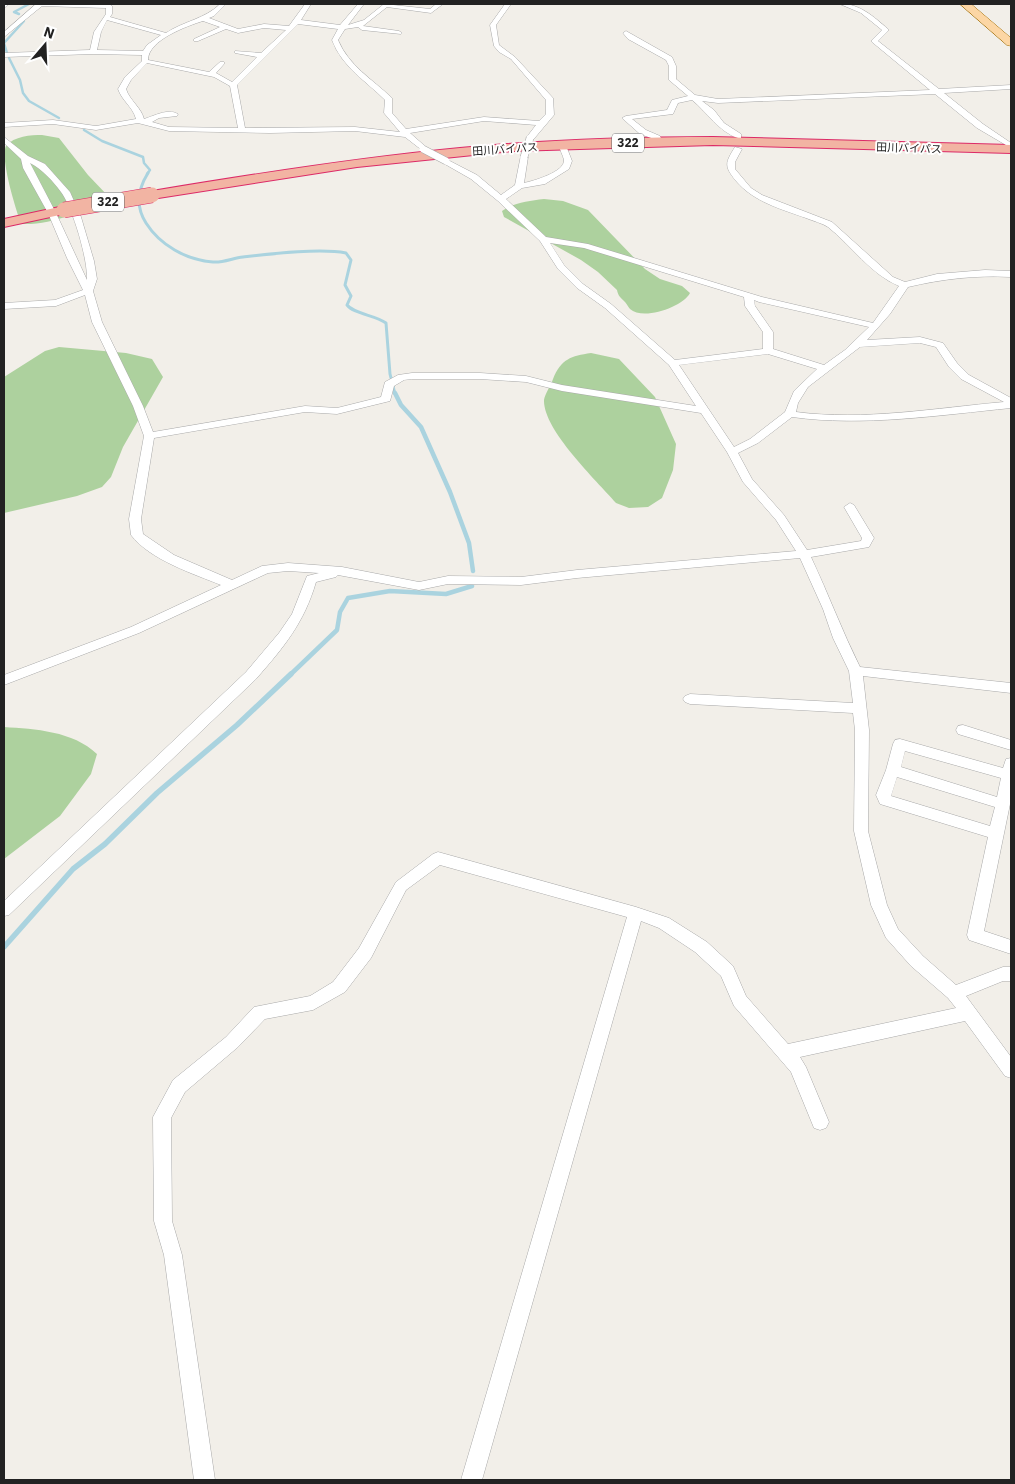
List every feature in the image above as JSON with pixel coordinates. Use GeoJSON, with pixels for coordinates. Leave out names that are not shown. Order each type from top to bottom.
{"type":"FeatureCollection","features":[{"type":"Feature","properties":{"kind":"highway","name":"田川バイパス"},"geometry":{"type":"LineString","coordinates":[[4,223],[152,194],[247,179],[470,151],[562,145],[732,141],[923,148],[1011,147]]}},
{"type":"Feature","properties":{"kind":"main road"},"geometry":{"type":"LineString","coordinates":[[966,4],[1011,43]]}},
{"type":"Feature","properties":{"kind":"street"},"geometry":{"type":"LineString","coordinates":[[6,32],[40,4],[109,5],[109,14],[95,36],[93,52]]}},
{"type":"Feature","properties":{"kind":"street"},"geometry":{"type":"LineString","coordinates":[[223,4],[205,19],[179,27],[149,46],[145,57],[122,89],[123,96],[139,111],[144,122],[169,129],[355,130],[406,134],[477,120],[541,122]]}},
{"type":"Feature","properties":{"kind":"street"},"geometry":{"type":"LineString","coordinates":[[233,85],[294,25],[308,4]]}},
{"type":"Feature","properties":{"kind":"street"},"geometry":{"type":"LineString","coordinates":[[361,4],[343,26],[335,40],[342,58],[389,100],[388,113],[406,134],[423,149],[474,177],[501,199],[543,239],[561,267],[580,286],[608,306],[673,363],[732,452],[747,480],[780,518],[804,554],[829,609],[839,638],[856,671],[862,730],[861,831],[879,905],[892,932],[917,962],[954,993],[1011,1070]]}},
{"type":"Feature","properties":{"kind":"street"},"geometry":{"type":"LineString","coordinates":[[205,19],[238,31],[264,26],[359,25],[369,20],[386,4],[431,10],[440,4]]}},
{"type":"Feature","properties":{"kind":"street"},"geometry":{"type":"LineString","coordinates":[[508,4],[493,26],[496,45],[501,51],[513,58],[550,100],[551,109],[550,115],[541,122],[530,138],[524,157],[519,186]]}},
{"type":"Feature","properties":{"kind":"street"},"geometry":{"type":"LineString","coordinates":[[843,4],[863,12],[886,30],[874,41],[936,92],[1011,147]]}},
{"type":"Feature","properties":{"kind":"street"},"geometry":{"type":"LineString","coordinates":[[106,18],[167,34]]}},
{"type":"Feature","properties":{"kind":"street"},"geometry":{"type":"LineString","coordinates":[[4,22],[18,22]]}},
{"type":"Feature","properties":{"kind":"street"},"geometry":{"type":"LineString","coordinates":[[359,25],[362,28],[399,33]]}},
{"type":"Feature","properties":{"kind":"street"},"geometry":{"type":"LineString","coordinates":[[196,40],[210,32],[228,26]]}},
{"type":"Feature","properties":{"kind":"street"},"geometry":{"type":"LineString","coordinates":[[626,34],[632,40],[669,58],[673,65],[673,80],[711,112],[721,125],[738,136]]}},
{"type":"Feature","properties":{"kind":"street"},"geometry":{"type":"LineString","coordinates":[[4,55],[93,52],[145,57],[211,74],[233,85]]}},
{"type":"Feature","properties":{"kind":"street"},"geometry":{"type":"LineString","coordinates":[[237,52],[264,56]]}},
{"type":"Feature","properties":{"kind":"street"},"geometry":{"type":"LineString","coordinates":[[211,74],[222,63]]}},
{"type":"Feature","properties":{"kind":"street"},"geometry":{"type":"LineString","coordinates":[[233,85],[242,130]]}},
{"type":"Feature","properties":{"kind":"street"},"geometry":{"type":"LineString","coordinates":[[659,143],[657,138],[643,132],[626,118],[670,112],[675,102],[694,97],[718,101],[1011,87]]}},
{"type":"Feature","properties":{"kind":"street"},"geometry":{"type":"LineString","coordinates":[[4,125],[53,122],[96,128],[144,122],[152,117],[174,114]]}},
{"type":"Feature","properties":{"kind":"street"},"geometry":{"type":"LineString","coordinates":[[4,139],[25,158],[42,166],[66,192],[77,217],[90,261],[92,279],[88,291],[56,304],[4,306]]}},
{"type":"Feature","properties":{"kind":"street"},"geometry":{"type":"LineString","coordinates":[[501,199],[519,186],[542,182],[566,167],[568,161],[562,145]]}},
{"type":"Feature","properties":{"kind":"street"},"geometry":{"type":"LineString","coordinates":[[738,149],[731,162],[731,169],[748,190],[782,207],[829,224],[890,279],[904,285],[936,277],[985,273],[1011,274]]}},
{"type":"Feature","properties":{"kind":"street"},"geometry":{"type":"LineString","coordinates":[[25,158],[28,168],[58,212],[71,258],[88,291],[97,322],[138,406],[149,436],[135,519],[137,535],[152,549],[233,585]]}},
{"type":"Feature","properties":{"kind":"street"},"geometry":{"type":"LineString","coordinates":[[543,239],[585,246],[748,296],[875,326]]}},
{"type":"Feature","properties":{"kind":"street"},"geometry":{"type":"LineString","coordinates":[[790,414],[797,391],[857,344],[895,302],[904,285]]}},
{"type":"Feature","properties":{"kind":"street"},"geometry":{"type":"LineString","coordinates":[[748,296],[750,306],[768,332],[768,351]]}},
{"type":"Feature","properties":{"kind":"street"},"geometry":{"type":"LineString","coordinates":[[857,344],[920,340],[935,343],[940,345],[953,365],[965,377],[1011,403]]}},
{"type":"Feature","properties":{"kind":"street"},"geometry":{"type":"LineString","coordinates":[[673,363],[768,351],[824,368]]}},
{"type":"Feature","properties":{"kind":"street"},"geometry":{"type":"LineString","coordinates":[[149,436],[305,409],[337,411],[357,407],[386,399],[393,382],[402,377],[412,376],[480,376],[526,379],[562,388],[704,410]]}},
{"type":"Feature","properties":{"kind":"street"},"geometry":{"type":"LineString","coordinates":[[732,452],[754,441],[778,421],[790,414],[819,418],[862,418],[1011,403]]}},
{"type":"Feature","properties":{"kind":"street"},"geometry":{"type":"LineString","coordinates":[[4,680],[135,630],[258,572],[275,567],[342,571],[419,586],[448,580],[521,581],[577,574],[804,554],[865,544],[868,538],[850,507]]}},
{"type":"Feature","properties":{"kind":"street"},"geometry":{"type":"LineString","coordinates":[[4,910],[184,737],[241,687],[282,639],[299,613],[312,580],[342,571]]}},
{"type":"Feature","properties":{"kind":"street"},"geometry":{"type":"LineString","coordinates":[[856,671],[1011,688]]}},
{"type":"Feature","properties":{"kind":"street"},"geometry":{"type":"LineString","coordinates":[[690,699],[860,708]]}},
{"type":"Feature","properties":{"kind":"street"},"geometry":{"type":"LineString","coordinates":[[963,730],[1011,745]]}},
{"type":"Feature","properties":{"kind":"street"},"geometry":{"type":"LineString","coordinates":[[996,834],[885,800],[883,795],[894,770],[900,744],[1010,769],[975,935],[1011,947]]}},
{"type":"Feature","properties":{"kind":"street"},"geometry":{"type":"LineString","coordinates":[[894,770],[1002,804]]}},
{"type":"Feature","properties":{"kind":"street"},"geometry":{"type":"LineString","coordinates":[[204,1480],[173,1255],[163,1221],[162,1117],[179,1086],[232,1042],[260,1012],[313,1004],[339,987],[365,953],[401,886],[438,858],[636,913],[664,923],[701,947],[727,971],[740,1001],[798,1067],[820,1122]]}},
{"type":"Feature","properties":{"kind":"street"},"geometry":{"type":"LineString","coordinates":[[472,1480],[636,913]]}},
{"type":"Feature","properties":{"kind":"street"},"geometry":{"type":"LineString","coordinates":[[954,993],[1003,974],[1011,974]]}},
{"type":"Feature","properties":{"kind":"street"},"geometry":{"type":"LineString","coordinates":[[785,1052],[969,1013]]}},
{"type":"Feature","properties":{"kind":"green space"},"geometry":{"type":"Polygon","coordinates":[[[42,135],[59,138],[88,175],[109,197],[56,220],[22,224],[6,171],[6,146],[18,138],[42,135]]]}},
{"type":"Feature","properties":{"kind":"green space"},"geometry":{"type":"Polygon","coordinates":[[[544,199],[563,201],[588,210],[645,269],[660,279],[682,286],[690,293],[680,303],[662,311],[644,314],[630,309],[617,290],[598,272],[581,260],[504,217],[502,211],[512,206],[522,202],[544,199]]]}},
{"type":"Feature","properties":{"kind":"green space"},"geometry":{"type":"Polygon","coordinates":[[[59,347],[126,353],[152,359],[163,377],[123,447],[111,477],[102,487],[77,496],[4,513],[4,377],[45,351],[59,347]]]}},
{"type":"Feature","properties":{"kind":"green space"},"geometry":{"type":"Polygon","coordinates":[[[591,353],[619,359],[655,397],[676,444],[673,470],[662,498],[648,507],[629,508],[616,503],[561,440],[546,412],[544,400],[556,372],[563,363],[572,357],[591,353]]]}},
{"type":"Feature","properties":{"kind":"green space"},"geometry":{"type":"Polygon","coordinates":[[[4,727],[41,730],[65,736],[77,740],[97,754],[91,774],[60,816],[4,859],[4,727]]]}},
{"type":"Feature","properties":{"kind":"waterway"},"geometry":{"type":"LineString","coordinates":[[19,14],[14,12],[29,4]]}},
{"type":"Feature","properties":{"kind":"waterway"},"geometry":{"type":"LineString","coordinates":[[7,53],[4,43],[24,21]]}},
{"type":"Feature","properties":{"kind":"waterway"},"geometry":{"type":"LineString","coordinates":[[9,58],[20,80],[23,93],[29,101],[59,118]]}},
{"type":"Feature","properties":{"kind":"waterway"},"geometry":{"type":"LineString","coordinates":[[84,130],[102,141],[143,157],[144,163],[150,170],[147,174]]}},
{"type":"Feature","properties":{"kind":"waterway"},"geometry":{"type":"LineString","coordinates":[[148,173],[142,185],[139,198],[143,217],[159,238],[184,255],[203,261],[217,262],[243,257],[295,252],[323,251],[346,253],[351,260],[345,285],[351,296],[347,305],[354,310],[386,323],[390,374],[395,394]]}},
{"type":"Feature","properties":{"kind":"waterway"},"geometry":{"type":"LineString","coordinates":[[395,393],[401,405],[421,427],[450,492],[469,543],[473,571]]}},
{"type":"Feature","properties":{"kind":"waterway"},"geometry":{"type":"LineString","coordinates":[[290,675],[337,630],[340,612],[348,598],[390,591],[446,594],[472,586]]}},
{"type":"Feature","properties":{"kind":"waterway"},"geometry":{"type":"LineString","coordinates":[[4,947],[73,869],[105,844],[157,793],[237,725],[291,674]]}}]}
